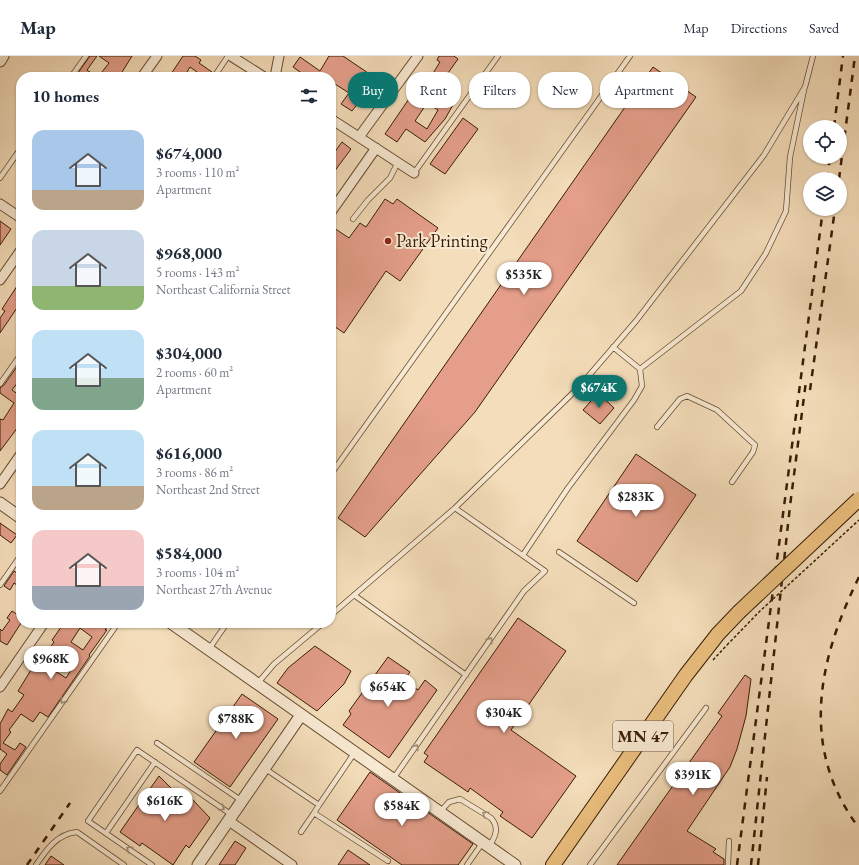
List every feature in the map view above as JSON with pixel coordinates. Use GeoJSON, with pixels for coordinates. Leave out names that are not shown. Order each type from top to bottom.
{"type":"FeatureCollection","features":[{"type":"Feature","properties":{"kind":"main road","name":"MN 47"},"geometry":{"type":"LineString","coordinates":[[553,865],[686,675],[718,634],[739,612],[859,499]]}},
{"type":"Feature","properties":{"kind":"street"},"geometry":{"type":"LineString","coordinates":[[0,61],[3,56]]}},
{"type":"Feature","properties":{"kind":"street"},"geometry":{"type":"LineString","coordinates":[[146,72],[157,56]]}},
{"type":"Feature","properties":{"kind":"street"},"geometry":{"type":"LineString","coordinates":[[229,56],[256,72]]}},
{"type":"Feature","properties":{"kind":"street"},"geometry":{"type":"LineString","coordinates":[[276,72],[279,56]]}},
{"type":"Feature","properties":{"kind":"street"},"geometry":{"type":"LineString","coordinates":[[359,137],[418,56]]}},
{"type":"Feature","properties":{"kind":"street"},"geometry":{"type":"LineString","coordinates":[[336,122],[414,172]]}},
{"type":"Feature","properties":{"kind":"street"},"geometry":{"type":"LineString","coordinates":[[336,205],[376,148]]}},
{"type":"Feature","properties":{"kind":"street"},"geometry":{"type":"LineString","coordinates":[[0,204],[16,215]]}},
{"type":"Feature","properties":{"kind":"street"},"geometry":{"type":"LineString","coordinates":[[0,280],[16,257]]}},
{"type":"Feature","properties":{"kind":"street"},"geometry":{"type":"LineString","coordinates":[[0,484],[16,461]]}},
{"type":"Feature","properties":{"kind":"street"},"geometry":{"type":"LineString","coordinates":[[0,503],[16,514]]}},
{"type":"Feature","properties":{"kind":"street"},"geometry":{"type":"LineString","coordinates":[[0,687],[41,628]]}},
{"type":"Feature","properties":{"kind":"street"},"geometry":{"type":"LineString","coordinates":[[178,628],[515,865]]}},
{"type":"Feature","properties":{"kind":"street"},"geometry":{"type":"LineString","coordinates":[[198,865],[301,715]]}},
{"type":"Feature","properties":{"kind":"street"},"geometry":{"type":"LineString","coordinates":[[230,818],[292,865]]}},
{"type":"Feature","properties":{"kind":"lane"},"geometry":{"type":"LineString","coordinates":[[75,72],[86,56]]}},
{"type":"Feature","properties":{"kind":"lane"},"geometry":{"type":"LineString","coordinates":[[218,72],[229,56]]}},
{"type":"Feature","properties":{"kind":"lane"},"geometry":{"type":"LineString","coordinates":[[414,172],[498,56]]}},
{"type":"Feature","properties":{"kind":"lane"},"geometry":{"type":"LineString","coordinates":[[336,467],[630,56]]}},
{"type":"Feature","properties":{"kind":"lane"},"geometry":{"type":"LineString","coordinates":[[640,369],[741,291],[766,253],[786,211],[790,157],[813,56]]}},
{"type":"Feature","properties":{"kind":"lane"},"geometry":{"type":"LineString","coordinates":[[336,611],[454,508],[579,387],[682,262],[764,155],[805,87]]}},
{"type":"Feature","properties":{"kind":"lane"},"geometry":{"type":"LineString","coordinates":[[0,178],[16,155]]}},
{"type":"Feature","properties":{"kind":"lane"},"geometry":{"type":"LineString","coordinates":[[353,218],[368,200],[390,178],[398,162]]}},
{"type":"Feature","properties":{"kind":"lane"},"geometry":{"type":"LineString","coordinates":[[523,555],[568,488],[642,386],[640,369],[613,347]]}},
{"type":"Feature","properties":{"kind":"lane"},"geometry":{"type":"LineString","coordinates":[[0,384],[16,361]]}},
{"type":"Feature","properties":{"kind":"lane"},"geometry":{"type":"LineString","coordinates":[[657,427],[680,399],[687,396],[717,410],[755,445],[754,452],[732,482]]}},
{"type":"Feature","properties":{"kind":"lane"},"geometry":{"type":"LineString","coordinates":[[393,779],[524,592],[545,570],[454,508]]}},
{"type":"Feature","properties":{"kind":"lane"},"geometry":{"type":"LineString","coordinates":[[559,552],[634,603]]}},
{"type":"Feature","properties":{"kind":"lane"},"geometry":{"type":"LineString","coordinates":[[0,585],[16,562]]}},
{"type":"Feature","properties":{"kind":"lane"},"geometry":{"type":"LineString","coordinates":[[354,595],[466,675]]}},
{"type":"Feature","properties":{"kind":"lane"},"geometry":{"type":"LineString","coordinates":[[0,791],[114,628]]}},
{"type":"Feature","properties":{"kind":"lane"},"geometry":{"type":"LineString","coordinates":[[209,650],[224,628]]}},
{"type":"Feature","properties":{"kind":"lane"},"geometry":{"type":"LineString","coordinates":[[257,684],[274,664],[317,628]]}},
{"type":"Feature","properties":{"kind":"lane"},"geometry":{"type":"LineString","coordinates":[[590,865],[706,708]]}},
{"type":"Feature","properties":{"kind":"lane"},"geometry":{"type":"LineString","coordinates":[[158,743],[242,801]]}},
{"type":"Feature","properties":{"kind":"lane"},"geometry":{"type":"LineString","coordinates":[[152,865],[88,821],[137,750],[230,818]]}},
{"type":"Feature","properties":{"kind":"lane"},"geometry":{"type":"LineString","coordinates":[[301,832],[355,752]]}},
{"type":"Feature","properties":{"kind":"lane"},"geometry":{"type":"LineString","coordinates":[[106,833],[155,762]]}},
{"type":"Feature","properties":{"kind":"lane"},"geometry":{"type":"LineString","coordinates":[[264,768],[319,805]]}},
{"type":"Feature","properties":{"kind":"lane"},"geometry":{"type":"LineString","coordinates":[[440,812],[449,802],[460,799],[494,821],[496,834],[467,865]]}},
{"type":"Feature","properties":{"kind":"lane"},"geometry":{"type":"LineString","coordinates":[[314,813],[388,861]]}},
{"type":"Feature","properties":{"kind":"lane"},"geometry":{"type":"LineString","coordinates":[[36,865],[51,845],[68,833],[77,832],[124,865]]}},
{"type":"Feature","properties":{"kind":"lane"},"geometry":{"type":"LineString","coordinates":[[728,865],[729,841]]}},
{"type":"Feature","properties":{"kind":"path"},"geometry":{"type":"LineString","coordinates":[[708,666],[760,610],[859,520]]}},
{"type":"Feature","properties":{"kind":"building"},"geometry":{"type":"Polygon","coordinates":[[[90,56],[97,56],[87,70],[90,72],[79,72],[90,56]]]}},
{"type":"Feature","properties":{"kind":"building"},"geometry":{"type":"Polygon","coordinates":[[[99,56],[132,56],[122,72],[102,72],[109,63],[99,56]]]}},
{"type":"Feature","properties":{"kind":"building"},"geometry":{"type":"Polygon","coordinates":[[[183,56],[195,56],[201,60],[199,63],[212,72],[197,72],[190,67],[187,72],[172,72],[183,56]]]}},
{"type":"Feature","properties":{"kind":"building"},"geometry":{"type":"Polygon","coordinates":[[[329,56],[343,56],[367,72],[348,72],[348,92],[336,85],[336,72],[300,72],[293,67],[300,57],[320,71],[329,56]]]}},
{"type":"Feature","properties":{"kind":"building"},"geometry":{"type":"Polygon","coordinates":[[[439,56],[454,56],[458,59],[449,72],[434,72],[440,62],[437,60],[439,56]]]}},
{"type":"Feature","properties":{"kind":"building"},"geometry":{"type":"Polygon","coordinates":[[[653,67],[660,72],[650,72],[653,67]]]}},
{"type":"Feature","properties":{"kind":"building"},"geometry":{"type":"Polygon","coordinates":[[[688,91],[696,97],[475,412],[365,537],[338,518],[624,108],[688,108],[688,91]]]}},
{"type":"Feature","properties":{"kind":"building"},"geometry":{"type":"Polygon","coordinates":[[[348,94],[348,108],[354,108],[352,111],[341,104],[348,94]]]}},
{"type":"Feature","properties":{"kind":"building"},"geometry":{"type":"Polygon","coordinates":[[[406,103],[406,108],[424,108],[415,121],[427,129],[438,110],[435,108],[451,108],[445,119],[425,142],[406,129],[397,142],[385,134],[406,103]]]}},
{"type":"Feature","properties":{"kind":"building"},"geometry":{"type":"Polygon","coordinates":[[[463,118],[478,129],[445,174],[430,164],[463,118]]]}},
{"type":"Feature","properties":{"kind":"building"},"geometry":{"type":"Polygon","coordinates":[[[342,142],[351,149],[336,169],[336,150],[342,142]]]}},
{"type":"Feature","properties":{"kind":"building"},"geometry":{"type":"Polygon","coordinates":[[[385,199],[393,204],[397,199],[438,228],[400,281],[386,271],[344,333],[336,327],[336,229],[349,238],[360,223],[366,227],[385,199]]]}},
{"type":"Feature","properties":{"kind":"building"},"geometry":{"type":"Polygon","coordinates":[[[0,221],[11,229],[0,245],[0,221]]]}},
{"type":"Feature","properties":{"kind":"building"},"geometry":{"type":"Polygon","coordinates":[[[16,288],[16,309],[0,333],[0,318],[5,311],[2,309],[16,288]]]}},
{"type":"Feature","properties":{"kind":"building"},"geometry":{"type":"Polygon","coordinates":[[[16,368],[16,385],[12,390],[16,393],[16,430],[0,451],[0,419],[3,420],[14,403],[0,393],[0,388],[4,385],[16,368]]]}},
{"type":"Feature","properties":{"kind":"building"},"geometry":{"type":"Polygon","coordinates":[[[598,393],[614,408],[600,424],[583,410],[598,393]]]}},
{"type":"Feature","properties":{"kind":"building"},"geometry":{"type":"Polygon","coordinates":[[[636,454],[696,495],[637,582],[577,541],[636,454]]]}},
{"type":"Feature","properties":{"kind":"building"},"geometry":{"type":"Polygon","coordinates":[[[0,523],[16,534],[16,536],[11,543],[0,535],[0,523]]]}},
{"type":"Feature","properties":{"kind":"building"},"geometry":{"type":"Polygon","coordinates":[[[14,571],[16,572],[16,584],[14,583],[10,590],[4,586],[14,571]]]}},
{"type":"Feature","properties":{"kind":"building"},"geometry":{"type":"Polygon","coordinates":[[[12,611],[16,614],[16,628],[18,628],[7,645],[0,641],[0,629],[2,631],[10,620],[7,618],[12,611]]]}},
{"type":"Feature","properties":{"kind":"building"},"geometry":{"type":"Polygon","coordinates":[[[518,618],[566,651],[511,730],[576,776],[532,838],[500,816],[503,812],[470,788],[468,792],[424,762],[428,756],[424,753],[518,618]]]}},
{"type":"Feature","properties":{"kind":"building"},"geometry":{"type":"Polygon","coordinates":[[[60,628],[80,628],[106,628],[105,630],[107,630],[48,717],[40,712],[33,722],[21,714],[9,730],[11,732],[3,743],[15,750],[20,743],[26,747],[7,775],[0,770],[0,764],[7,754],[0,749],[0,724],[8,709],[12,712],[24,695],[18,691],[31,670],[40,658],[42,659],[54,642],[52,640],[60,628]],[[80,628],[71,642],[83,650],[92,637],[80,628]],[[68,652],[55,671],[66,678],[78,659],[68,652]]]}},
{"type":"Feature","properties":{"kind":"building"},"geometry":{"type":"Polygon","coordinates":[[[315,646],[351,671],[344,684],[317,711],[277,683],[288,668],[315,646]]]}},
{"type":"Feature","properties":{"kind":"building"},"geometry":{"type":"Polygon","coordinates":[[[388,657],[410,672],[404,680],[418,690],[425,680],[437,690],[389,758],[343,725],[351,714],[349,711],[388,657]]]}},
{"type":"Feature","properties":{"kind":"building"},"geometry":{"type":"Polygon","coordinates":[[[745,675],[751,679],[746,716],[737,749],[730,767],[687,831],[716,849],[713,852],[724,859],[724,865],[617,865],[722,716],[718,713],[745,675]]]}},
{"type":"Feature","properties":{"kind":"building"},"geometry":{"type":"Polygon","coordinates":[[[242,694],[278,719],[230,787],[194,762],[242,694]]]}},
{"type":"Feature","properties":{"kind":"building"},"geometry":{"type":"Polygon","coordinates":[[[370,772],[473,844],[458,865],[402,865],[337,820],[370,772]]]}},
{"type":"Feature","properties":{"kind":"building"},"geometry":{"type":"Polygon","coordinates":[[[159,776],[186,803],[191,798],[210,818],[189,848],[186,845],[173,865],[142,843],[140,846],[120,832],[159,776]]]}},
{"type":"Feature","properties":{"kind":"building"},"geometry":{"type":"Polygon","coordinates":[[[235,841],[246,848],[235,865],[219,865],[235,841]]]}},
{"type":"Feature","properties":{"kind":"building"},"geometry":{"type":"Polygon","coordinates":[[[348,850],[370,865],[338,865],[348,850]]]}},
{"type":"Feature","properties":{"kind":"building"},"geometry":{"type":"Polygon","coordinates":[[[51,856],[64,865],[45,865],[51,856]]]}},
{"type":"Feature","properties":{"kind":"railway"},"geometry":{"type":"LineString","coordinates":[[835,120],[843,56]]}},
{"type":"Feature","properties":{"kind":"railway"},"geometry":{"type":"LineString","coordinates":[[840,172],[855,56]]}},
{"type":"Feature","properties":{"kind":"railway"},"geometry":{"type":"LineString","coordinates":[[828,172],[829,164]]}},
{"type":"Feature","properties":{"kind":"railway"},"geometry":{"type":"LineString","coordinates":[[737,865],[822,216]]}},
{"type":"Feature","properties":{"kind":"railway"},"geometry":{"type":"LineString","coordinates":[[810,390],[834,216]]}},
{"type":"Feature","properties":{"kind":"railway"},"geometry":{"type":"LineString","coordinates":[[751,865],[790,506],[806,381]]}},
{"type":"Feature","properties":{"kind":"railway"},"geometry":{"type":"LineString","coordinates":[[859,577],[833,640],[825,672],[821,704],[822,735],[828,767],[840,798],[859,828]]}},
{"type":"Feature","properties":{"kind":"railway"},"geometry":{"type":"LineString","coordinates":[[758,865],[767,777]]}},
{"type":"Feature","properties":{"kind":"railway"},"geometry":{"type":"LineString","coordinates":[[27,865],[70,803]]}},
{"type":"Feature","properties":{"kind":"place","name":"Park Printing"},"geometry":{"type":"Point","coordinates":[388,241]}}]}
